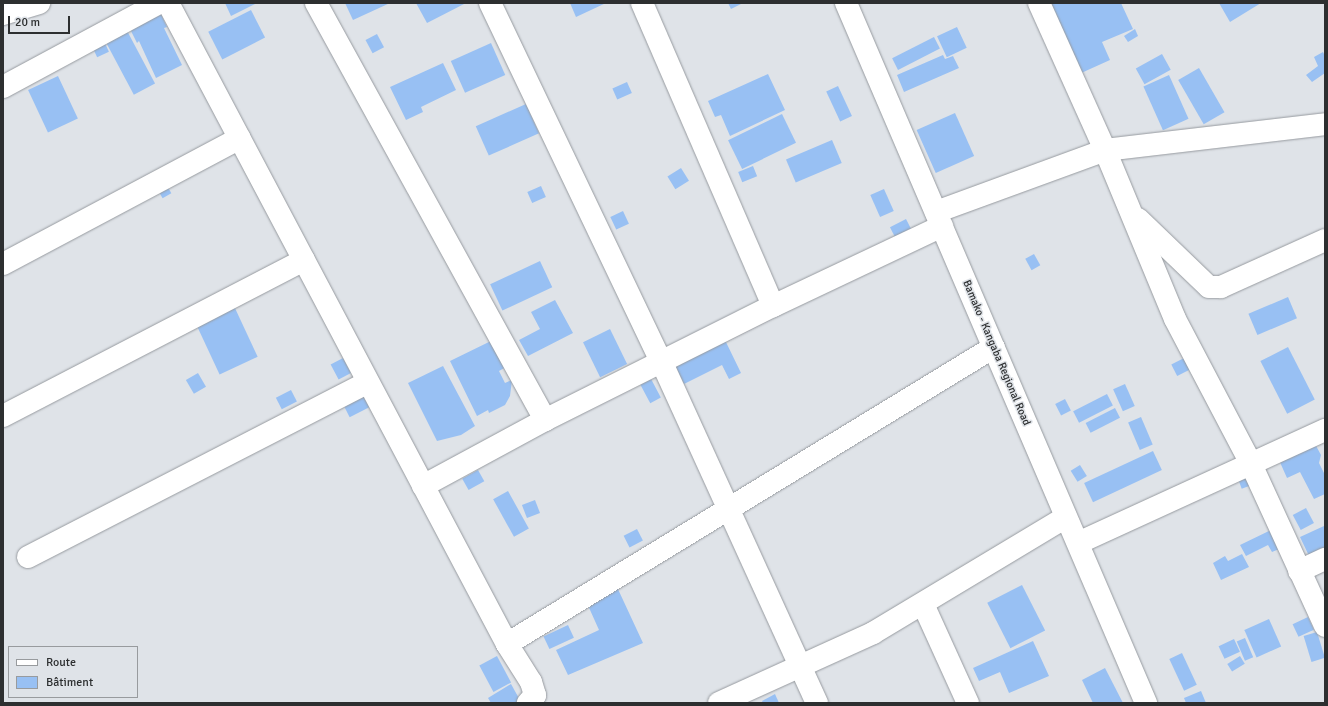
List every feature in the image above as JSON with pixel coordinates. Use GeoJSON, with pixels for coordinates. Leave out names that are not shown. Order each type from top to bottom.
{"type":"FeatureCollection","features":[{"type":"Feature","properties":{"kind":"street"},"geometry":{"type":"LineString","coordinates":[[3,14],[39,3]]}},
{"type":"Feature","properties":{"kind":"street"},"geometry":{"type":"LineString","coordinates":[[3,87],[159,3]]}},
{"type":"Feature","properties":{"kind":"street"},"geometry":{"type":"LineString","coordinates":[[168,3],[423,486],[508,644],[531,682],[535,695],[528,703]]}},
{"type":"Feature","properties":{"kind":"street"},"geometry":{"type":"LineString","coordinates":[[316,3],[545,420]]}},
{"type":"Feature","properties":{"kind":"street"},"geometry":{"type":"LineString","coordinates":[[490,3],[662,363],[817,703]]}},
{"type":"Feature","properties":{"kind":"street"},"geometry":{"type":"LineString","coordinates":[[642,3],[773,306]]}},
{"type":"Feature","properties":{"kind":"street","name":"Bamako - Kangaba Regional Road"},"geometry":{"type":"LineString","coordinates":[[846,3],[1146,703]]}},
{"type":"Feature","properties":{"kind":"street"},"geometry":{"type":"LineString","coordinates":[[1039,3],[1105,150],[1175,319],[1250,464],[1325,626]]}},
{"type":"Feature","properties":{"kind":"street"},"geometry":{"type":"LineString","coordinates":[[423,486],[545,420],[662,363],[939,219],[1105,150],[1325,124]]}},
{"type":"Feature","properties":{"kind":"street"},"geometry":{"type":"LineString","coordinates":[[3,264],[240,138]]}},
{"type":"Feature","properties":{"kind":"street"},"geometry":{"type":"LineString","coordinates":[[1131,212],[1209,287],[1221,287],[1325,240]]}},
{"type":"Feature","properties":{"kind":"street"},"geometry":{"type":"LineString","coordinates":[[3,416],[304,260]]}},
{"type":"Feature","properties":{"kind":"street"},"geometry":{"type":"LineString","coordinates":[[508,644],[994,347]]}},
{"type":"Feature","properties":{"kind":"street"},"geometry":{"type":"LineString","coordinates":[[28,557],[368,382]]}},
{"type":"Feature","properties":{"kind":"street"},"geometry":{"type":"LineString","coordinates":[[1078,543],[1325,430]]}},
{"type":"Feature","properties":{"kind":"street"},"geometry":{"type":"LineString","coordinates":[[719,703],[873,633],[1066,517]]}},
{"type":"Feature","properties":{"kind":"street"},"geometry":{"type":"LineString","coordinates":[[1300,571],[1325,559]]}},
{"type":"Feature","properties":{"kind":"street"},"geometry":{"type":"LineString","coordinates":[[923,604],[968,703]]}},
{"type":"Feature","properties":{"kind":"building"},"geometry":{"type":"Polygon","coordinates":[[[225,3],[257,3],[231,16],[225,3]]]}},
{"type":"Feature","properties":{"kind":"building"},"geometry":{"type":"Polygon","coordinates":[[[345,3],[390,3],[353,20],[345,3]]]}},
{"type":"Feature","properties":{"kind":"building"},"geometry":{"type":"Polygon","coordinates":[[[416,3],[466,3],[427,23],[416,3]]]}},
{"type":"Feature","properties":{"kind":"building"},"geometry":{"type":"Polygon","coordinates":[[[570,3],[606,3],[576,17],[570,3]]]}},
{"type":"Feature","properties":{"kind":"building"},"geometry":{"type":"Polygon","coordinates":[[[728,3],[743,3],[731,9],[728,3]]]}},
{"type":"Feature","properties":{"kind":"building"},"geometry":{"type":"Polygon","coordinates":[[[1047,3],[1121,3],[1133,29],[1102,42],[1110,60],[1079,74],[1047,3]]]}},
{"type":"Feature","properties":{"kind":"building"},"geometry":{"type":"Polygon","coordinates":[[[1219,3],[1261,3],[1230,22],[1219,3]]]}},
{"type":"Feature","properties":{"kind":"building"},"geometry":{"type":"Polygon","coordinates":[[[159,10],[167,27],[164,28],[182,65],[156,78],[139,41],[137,43],[128,25],[159,10]]]}},
{"type":"Feature","properties":{"kind":"building"},"geometry":{"type":"Polygon","coordinates":[[[251,10],[265,38],[222,59],[208,32],[251,10]]]}},
{"type":"Feature","properties":{"kind":"building"},"geometry":{"type":"Polygon","coordinates":[[[125,27],[155,84],[134,95],[104,38],[125,27]]]}},
{"type":"Feature","properties":{"kind":"building"},"geometry":{"type":"Polygon","coordinates":[[[957,27],[967,48],[947,57],[937,36],[957,27]]]}},
{"type":"Feature","properties":{"kind":"building"},"geometry":{"type":"Polygon","coordinates":[[[1135,29],[1138,36],[1128,42],[1124,36],[1135,29]]]}},
{"type":"Feature","properties":{"kind":"building"},"geometry":{"type":"Polygon","coordinates":[[[377,34],[384,47],[373,53],[366,40],[377,34]]]}},
{"type":"Feature","properties":{"kind":"building"},"geometry":{"type":"Polygon","coordinates":[[[934,37],[940,49],[898,70],[892,58],[934,37]]]}},
{"type":"Feature","properties":{"kind":"building"},"geometry":{"type":"Polygon","coordinates":[[[103,39],[109,52],[97,57],[91,44],[103,39]]]}},
{"type":"Feature","properties":{"kind":"building"},"geometry":{"type":"Polygon","coordinates":[[[491,43],[505,75],[465,93],[451,61],[491,43]]]}},
{"type":"Feature","properties":{"kind":"building"},"geometry":{"type":"Polygon","coordinates":[[[1323,52],[1325,56],[1325,73],[1312,82],[1306,75],[1318,66],[1314,57],[1323,52]]]}},
{"type":"Feature","properties":{"kind":"building"},"geometry":{"type":"Polygon","coordinates":[[[1162,54],[1171,70],[1144,84],[1136,69],[1162,54]]]}},
{"type":"Feature","properties":{"kind":"building"},"geometry":{"type":"Polygon","coordinates":[[[943,55],[945,59],[953,56],[959,68],[904,92],[897,75],[943,55]]]}},
{"type":"Feature","properties":{"kind":"building"},"geometry":{"type":"Polygon","coordinates":[[[443,63],[456,90],[421,107],[423,112],[406,120],[390,87],[443,63]]]}},
{"type":"Feature","properties":{"kind":"building"},"geometry":{"type":"Polygon","coordinates":[[[1199,68],[1224,112],[1204,124],[1178,80],[1199,68]]]}},
{"type":"Feature","properties":{"kind":"building"},"geometry":{"type":"Polygon","coordinates":[[[768,74],[785,110],[730,136],[721,115],[715,117],[708,101],[768,74]]]}},
{"type":"Feature","properties":{"kind":"building"},"geometry":{"type":"Polygon","coordinates":[[[1169,75],[1189,119],[1163,130],[1143,86],[1169,75]]]}},
{"type":"Feature","properties":{"kind":"building"},"geometry":{"type":"Polygon","coordinates":[[[58,76],[78,119],[48,133],[28,90],[58,76]]]}},
{"type":"Feature","properties":{"kind":"building"},"geometry":{"type":"Polygon","coordinates":[[[627,82],[632,93],[617,99],[612,89],[627,82]]]}},
{"type":"Feature","properties":{"kind":"building"},"geometry":{"type":"Polygon","coordinates":[[[838,86],[852,116],[840,121],[826,91],[838,86]]]}},
{"type":"Feature","properties":{"kind":"building"},"geometry":{"type":"Polygon","coordinates":[[[526,104],[539,133],[489,156],[476,126],[526,104]]]}},
{"type":"Feature","properties":{"kind":"building"},"geometry":{"type":"Polygon","coordinates":[[[955,113],[974,156],[936,173],[917,130],[955,113]]]}},
{"type":"Feature","properties":{"kind":"building"},"geometry":{"type":"Polygon","coordinates":[[[782,114],[796,143],[742,169],[728,140],[782,114]]]}},
{"type":"Feature","properties":{"kind":"building"},"geometry":{"type":"Polygon","coordinates":[[[832,140],[842,163],[796,183],[786,160],[832,140]]]}},
{"type":"Feature","properties":{"kind":"building"},"geometry":{"type":"Polygon","coordinates":[[[753,166],[757,176],[742,182],[738,172],[753,166]]]}},
{"type":"Feature","properties":{"kind":"building"},"geometry":{"type":"Polygon","coordinates":[[[681,168],[689,181],[675,189],[667,176],[681,168]]]}},
{"type":"Feature","properties":{"kind":"building"},"geometry":{"type":"Polygon","coordinates":[[[165,182],[171,193],[163,198],[156,187],[165,182]]]}},
{"type":"Feature","properties":{"kind":"building"},"geometry":{"type":"Polygon","coordinates":[[[541,186],[546,197],[532,203],[527,192],[541,186]]]}},
{"type":"Feature","properties":{"kind":"building"},"geometry":{"type":"Polygon","coordinates":[[[884,189],[894,211],[880,217],[870,195],[884,189]]]}},
{"type":"Feature","properties":{"kind":"building"},"geometry":{"type":"Polygon","coordinates":[[[623,211],[629,224],[616,230],[610,217],[623,211]]]}},
{"type":"Feature","properties":{"kind":"building"},"geometry":{"type":"Polygon","coordinates":[[[906,219],[912,231],[896,239],[890,227],[906,219]]]}},
{"type":"Feature","properties":{"kind":"building"},"geometry":{"type":"Polygon","coordinates":[[[1034,254],[1040,265],[1032,270],[1025,259],[1034,254]]]}},
{"type":"Feature","properties":{"kind":"building"},"geometry":{"type":"Polygon","coordinates":[[[540,261],[552,287],[502,311],[490,284],[540,261]]]}},
{"type":"Feature","properties":{"kind":"building"},"geometry":{"type":"Polygon","coordinates":[[[1288,297],[1297,318],[1257,335],[1248,314],[1288,297]]]}},
{"type":"Feature","properties":{"kind":"building"},"geometry":{"type":"Polygon","coordinates":[[[555,300],[573,333],[528,356],[519,340],[540,329],[531,312],[555,300]]]}},
{"type":"Feature","properties":{"kind":"building"},"geometry":{"type":"Polygon","coordinates":[[[234,306],[258,357],[220,375],[196,324],[234,306]]]}},
{"type":"Feature","properties":{"kind":"building"},"geometry":{"type":"Polygon","coordinates":[[[610,329],[627,364],[600,377],[583,342],[610,329]]]}},
{"type":"Feature","properties":{"kind":"building"},"geometry":{"type":"Polygon","coordinates":[[[724,338],[741,373],[729,379],[722,365],[684,384],[673,363],[724,338]]]}},
{"type":"Feature","properties":{"kind":"building"},"geometry":{"type":"Polygon","coordinates":[[[493,340],[506,367],[499,371],[505,383],[512,380],[510,396],[505,405],[489,413],[488,410],[477,416],[450,361],[493,340]]]}},
{"type":"Feature","properties":{"kind":"building"},"geometry":{"type":"Polygon","coordinates":[[[1288,347],[1315,400],[1287,414],[1260,361],[1288,347]]]}},
{"type":"Feature","properties":{"kind":"building"},"geometry":{"type":"Polygon","coordinates":[[[1190,355],[1196,367],[1177,376],[1171,365],[1190,355]]]}},
{"type":"Feature","properties":{"kind":"building"},"geometry":{"type":"Polygon","coordinates":[[[343,358],[351,373],[339,380],[331,365],[343,358]]]}},
{"type":"Feature","properties":{"kind":"building"},"geometry":{"type":"Polygon","coordinates":[[[443,366],[475,426],[461,435],[437,441],[408,383],[443,366]]]}},
{"type":"Feature","properties":{"kind":"building"},"geometry":{"type":"Polygon","coordinates":[[[198,373],[206,387],[194,394],[186,380],[198,373]]]}},
{"type":"Feature","properties":{"kind":"building"},"geometry":{"type":"Polygon","coordinates":[[[651,379],[661,398],[650,403],[640,385],[651,379]]]}},
{"type":"Feature","properties":{"kind":"building"},"geometry":{"type":"Polygon","coordinates":[[[1125,384],[1135,406],[1123,411],[1113,389],[1125,384]]]}},
{"type":"Feature","properties":{"kind":"building"},"geometry":{"type":"Polygon","coordinates":[[[291,390],[297,402],[282,409],[276,398],[291,390]]]}},
{"type":"Feature","properties":{"kind":"building"},"geometry":{"type":"Polygon","coordinates":[[[362,393],[369,407],[350,417],[342,403],[362,393]]]}},
{"type":"Feature","properties":{"kind":"building"},"geometry":{"type":"Polygon","coordinates":[[[1107,394],[1113,406],[1079,423],[1073,411],[1107,394]]]}},
{"type":"Feature","properties":{"kind":"building"},"geometry":{"type":"Polygon","coordinates":[[[1065,399],[1071,411],[1061,416],[1055,404],[1065,399]]]}},
{"type":"Feature","properties":{"kind":"building"},"geometry":{"type":"Polygon","coordinates":[[[1115,408],[1120,418],[1091,433],[1086,423],[1115,408]]]}},
{"type":"Feature","properties":{"kind":"building"},"geometry":{"type":"Polygon","coordinates":[[[1141,417],[1153,445],[1140,450],[1128,422],[1141,417]]]}},
{"type":"Feature","properties":{"kind":"building"},"geometry":{"type":"Polygon","coordinates":[[[1315,444],[1321,455],[1319,463],[1325,475],[1325,494],[1314,499],[1300,472],[1287,478],[1279,460],[1315,444]]]}},
{"type":"Feature","properties":{"kind":"building"},"geometry":{"type":"Polygon","coordinates":[[[1153,451],[1162,470],[1093,502],[1084,483],[1153,451]]]}},
{"type":"Feature","properties":{"kind":"building"},"geometry":{"type":"Polygon","coordinates":[[[1080,465],[1087,476],[1078,482],[1071,471],[1080,465]]]}},
{"type":"Feature","properties":{"kind":"building"},"geometry":{"type":"Polygon","coordinates":[[[478,470],[484,481],[469,490],[462,479],[478,470]]]}},
{"type":"Feature","properties":{"kind":"building"},"geometry":{"type":"Polygon","coordinates":[[[1247,474],[1251,485],[1242,489],[1238,477],[1247,474]]]}},
{"type":"Feature","properties":{"kind":"building"},"geometry":{"type":"Polygon","coordinates":[[[508,491],[529,529],[514,537],[493,499],[508,491]]]}},
{"type":"Feature","properties":{"kind":"building"},"geometry":{"type":"Polygon","coordinates":[[[535,500],[540,513],[527,518],[522,505],[535,500]]]}},
{"type":"Feature","properties":{"kind":"building"},"geometry":{"type":"Polygon","coordinates":[[[1306,508],[1314,523],[1301,530],[1293,515],[1306,508]]]}},
{"type":"Feature","properties":{"kind":"building"},"geometry":{"type":"Polygon","coordinates":[[[1324,526],[1325,554],[1311,560],[1300,537],[1324,526]]]}},
{"type":"Feature","properties":{"kind":"building"},"geometry":{"type":"Polygon","coordinates":[[[637,529],[643,541],[630,547],[624,536],[637,529]]]}},
{"type":"Feature","properties":{"kind":"building"},"geometry":{"type":"Polygon","coordinates":[[[1271,530],[1279,549],[1272,552],[1268,545],[1246,556],[1240,545],[1271,530]]]}},
{"type":"Feature","properties":{"kind":"building"},"geometry":{"type":"Polygon","coordinates":[[[1242,554],[1249,567],[1221,580],[1213,563],[1225,556],[1228,561],[1242,554]]]}},
{"type":"Feature","properties":{"kind":"building"},"geometry":{"type":"Polygon","coordinates":[[[1022,585],[1045,630],[1010,648],[987,603],[1022,585]]]}},
{"type":"Feature","properties":{"kind":"building"},"geometry":{"type":"Polygon","coordinates":[[[617,587],[643,643],[568,675],[556,650],[599,630],[586,601],[617,587]]]}},
{"type":"Feature","properties":{"kind":"building"},"geometry":{"type":"Polygon","coordinates":[[[1308,617],[1314,630],[1299,637],[1293,624],[1308,617]]]}},
{"type":"Feature","properties":{"kind":"building"},"geometry":{"type":"Polygon","coordinates":[[[1269,619],[1281,646],[1257,657],[1244,630],[1269,619]]]}},
{"type":"Feature","properties":{"kind":"building"},"geometry":{"type":"Polygon","coordinates":[[[568,625],[574,638],[549,649],[544,636],[568,625]]]}},
{"type":"Feature","properties":{"kind":"building"},"geometry":{"type":"Polygon","coordinates":[[[1317,632],[1325,658],[1312,662],[1304,636],[1317,632]]]}},
{"type":"Feature","properties":{"kind":"building"},"geometry":{"type":"Polygon","coordinates":[[[1245,638],[1253,657],[1245,661],[1237,642],[1245,638]]]}},
{"type":"Feature","properties":{"kind":"building"},"geometry":{"type":"Polygon","coordinates":[[[1234,639],[1240,652],[1225,659],[1219,646],[1234,639]]]}},
{"type":"Feature","properties":{"kind":"building"},"geometry":{"type":"Polygon","coordinates":[[[1033,641],[1049,676],[1009,693],[1000,672],[979,681],[973,668],[1033,641]]]}},
{"type":"Feature","properties":{"kind":"building"},"geometry":{"type":"Polygon","coordinates":[[[1182,653],[1197,685],[1184,691],[1169,659],[1182,653]]]}},
{"type":"Feature","properties":{"kind":"building"},"geometry":{"type":"Polygon","coordinates":[[[497,656],[511,682],[493,692],[479,665],[497,656]]]}},
{"type":"Feature","properties":{"kind":"building"},"geometry":{"type":"Polygon","coordinates":[[[1240,656],[1245,664],[1232,672],[1227,664],[1240,656]]]}},
{"type":"Feature","properties":{"kind":"building"},"geometry":{"type":"Polygon","coordinates":[[[1105,668],[1123,703],[1093,703],[1082,680],[1105,668]]]}},
{"type":"Feature","properties":{"kind":"building"},"geometry":{"type":"Polygon","coordinates":[[[511,684],[521,702],[491,703],[488,698],[511,684]]]}},
{"type":"Feature","properties":{"kind":"building"},"geometry":{"type":"Polygon","coordinates":[[[1201,691],[1206,703],[1186,703],[1184,698],[1201,691]]]}},
{"type":"Feature","properties":{"kind":"building"},"geometry":{"type":"Polygon","coordinates":[[[775,694],[779,703],[763,703],[762,701],[775,694]]]}}]}
